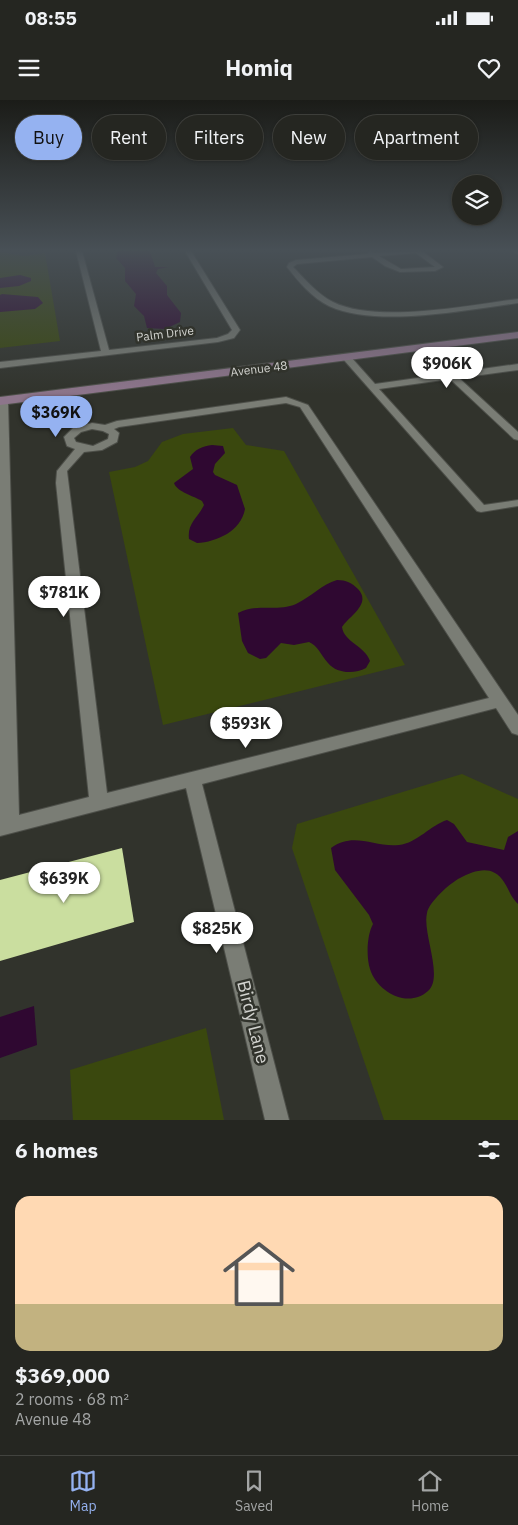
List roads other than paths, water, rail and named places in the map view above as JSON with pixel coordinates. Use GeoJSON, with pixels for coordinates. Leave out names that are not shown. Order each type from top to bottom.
{"type":"FeatureCollection","features":[{"type":"Feature","properties":{"kind":"main road","name":"Avenue 48"},"geometry":{"type":"LineString","coordinates":[[1,401],[518,335]]}},
{"type":"Feature","properties":{"kind":"street"},"geometry":{"type":"LineString","coordinates":[[92,299],[106,353]]}},
{"type":"Feature","properties":{"kind":"street","name":"Palm Drive"},"geometry":{"type":"LineString","coordinates":[[0,365],[218,340],[231,336],[236,330],[217,299]]}},
{"type":"Feature","properties":{"kind":"street"},"geometry":{"type":"LineString","coordinates":[[322,299],[348,310],[412,312],[518,301]]}},
{"type":"Feature","properties":{"kind":"street"},"geometry":{"type":"LineString","coordinates":[[347,358],[481,509],[518,503]]}},
{"type":"Feature","properties":{"kind":"street"},"geometry":{"type":"LineString","coordinates":[[373,387],[518,367]]}},
{"type":"Feature","properties":{"kind":"street"},"geometry":{"type":"LineString","coordinates":[[452,376],[518,437]]}},
{"type":"Feature","properties":{"kind":"street"},"geometry":{"type":"LineString","coordinates":[[106,428],[114,433],[115,436],[109,443],[96,448],[81,449],[71,444],[69,437],[72,433],[84,428],[106,428],[117,424],[269,401],[286,400],[303,405],[518,728]]}},
{"type":"Feature","properties":{"kind":"street"},"geometry":{"type":"LineString","coordinates":[[1,401],[5,827],[500,701]]}},
{"type":"Feature","properties":{"kind":"street"},"geometry":{"type":"LineString","coordinates":[[81,449],[62,471],[62,483],[99,803]]}},
{"type":"Feature","properties":{"kind":"street","name":"Birdy Lane"},"geometry":{"type":"LineString","coordinates":[[192,779],[277,1120]]}}]}
